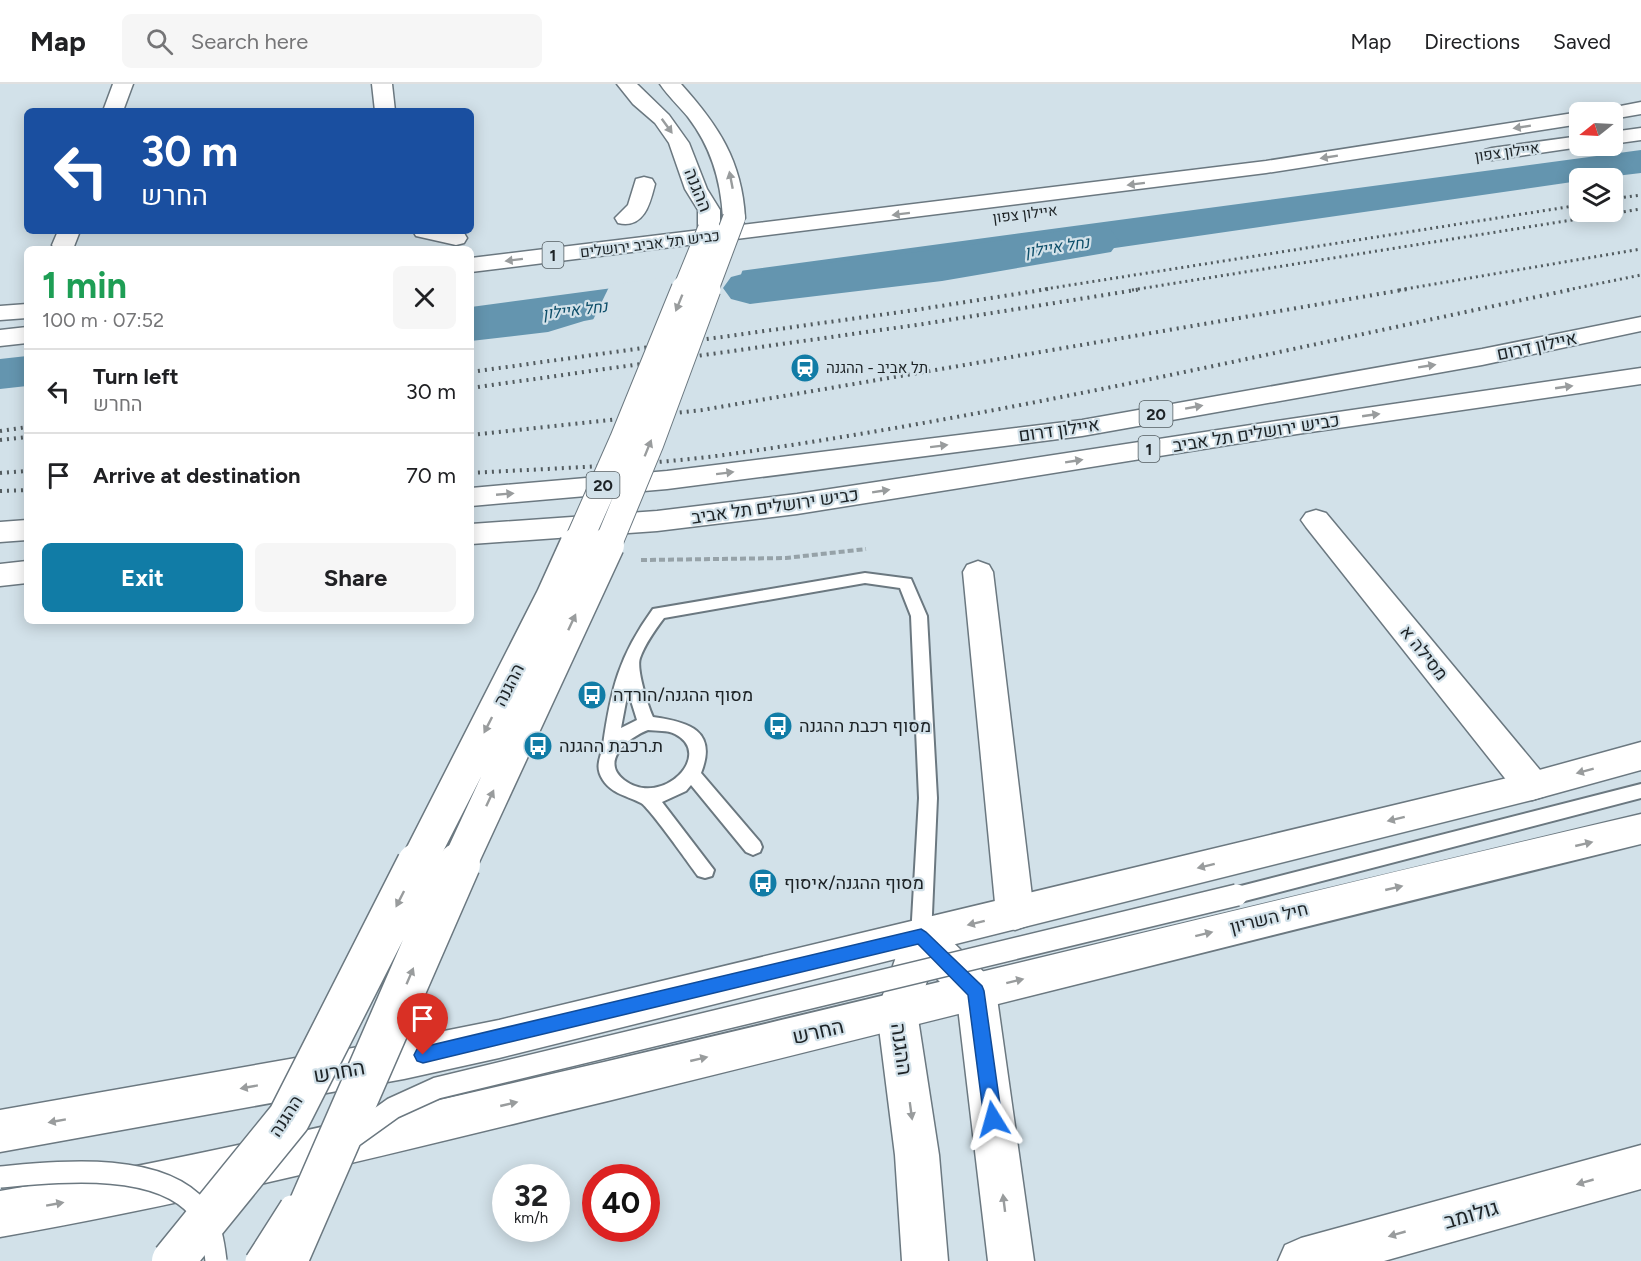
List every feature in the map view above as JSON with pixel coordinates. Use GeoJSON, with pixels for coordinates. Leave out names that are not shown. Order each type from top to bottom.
{"type":"FeatureCollection","features":[{"type":"Feature","properties":{"kind":"main road"},"geometry":{"type":"LineString","coordinates":[[114,108],[123,84]]}},
{"type":"Feature","properties":{"kind":"main road"},"geometry":{"type":"LineString","coordinates":[[382,84],[385,108]]}},
{"type":"Feature","properties":{"kind":"main road","name":"ההגנה"},"geometry":{"type":"LineString","coordinates":[[173,1261],[289,1118],[553,598],[623,441],[709,229],[709,210],[696,189],[679,142],[662,118],[640,100],[627,84]]}},
{"type":"Feature","properties":{"kind":"main road","name":"ההגנה"},"geometry":{"type":"LineString","coordinates":[[286,1261],[452,879],[601,560],[650,443],[734,218],[735,200],[728,167],[717,144],[678,89]]}},
{"type":"Feature","properties":{"kind":"main road"},"geometry":{"type":"LineString","coordinates":[[1623,110],[1641,108]]}},
{"type":"Feature","properties":{"kind":"main road","name":"כביש תל אביב ירושלים"},"geometry":{"type":"LineString","coordinates":[[474,265],[1266,168],[1569,120]]}},
{"type":"Feature","properties":{"kind":"main road"},"geometry":{"type":"LineString","coordinates":[[1623,136],[1641,134]]}},
{"type":"Feature","properties":{"kind":"main road","name":"איילון צפון"},"geometry":{"type":"LineString","coordinates":[[1473,156],[1569,143]]}},
{"type":"Feature","properties":{"kind":"main road","name":"איילון צפון"},"geometry":{"type":"LineString","coordinates":[[474,284],[1449,160]]}},
{"type":"Feature","properties":{"kind":"main road"},"geometry":{"type":"LineString","coordinates":[[626,218],[638,208],[645,184]]}},
{"type":"Feature","properties":{"kind":"main road"},"geometry":{"type":"LineString","coordinates":[[438,234],[456,238]]}},
{"type":"Feature","properties":{"kind":"main road"},"geometry":{"type":"LineString","coordinates":[[0,314],[24,311]]}},
{"type":"Feature","properties":{"kind":"main road","name":"איילון דרום"},"geometry":{"type":"LineString","coordinates":[[474,497],[666,480],[1082,428],[1482,357],[1641,324]]}},
{"type":"Feature","properties":{"kind":"main road"},"geometry":{"type":"LineString","coordinates":[[0,338],[24,335]]}},
{"type":"Feature","properties":{"kind":"main road","name":"כביש ירושלים תל אביב"},"geometry":{"type":"LineString","coordinates":[[474,534],[657,521],[797,504],[1309,424],[1641,376]]}},
{"type":"Feature","properties":{"kind":"main road","name":"מסילה א"},"geometry":{"type":"LineString","coordinates":[[1316,520],[1532,786]]}},
{"type":"Feature","properties":{"kind":"main road"},"geometry":{"type":"LineString","coordinates":[[0,531],[24,530]]}},
{"type":"Feature","properties":{"kind":"main road"},"geometry":{"type":"LineString","coordinates":[[0,552],[24,552]]}},
{"type":"Feature","properties":{"kind":"main road"},"geometry":{"type":"LineString","coordinates":[[0,575],[24,572]]}},
{"type":"Feature","properties":{"kind":"main road"},"geometry":{"type":"LineString","coordinates":[[978,572],[1015,914]]}},
{"type":"Feature","properties":{"kind":"main road"},"geometry":{"type":"LineString","coordinates":[[921,937],[1532,786],[1641,756]]}},
{"type":"Feature","properties":{"kind":"main road","name":"חיל השריון"},"geometry":{"type":"LineString","coordinates":[[897,1012],[1334,902],[1641,830]]}},
{"type":"Feature","properties":{"kind":"main road"},"geometry":{"type":"LineString","coordinates":[[921,937],[976,991],[1011,1261]]}},
{"type":"Feature","properties":{"kind":"main road","name":"ההגנה"},"geometry":{"type":"LineString","coordinates":[[921,937],[897,1012],[917,1155],[925,1261]]}},
{"type":"Feature","properties":{"kind":"main road","name":"החרש"},"geometry":{"type":"LineString","coordinates":[[0,1131],[404,1059],[510,1036],[921,937]]}},
{"type":"Feature","properties":{"kind":"main road","name":"החרש"},"geometry":{"type":"LineString","coordinates":[[0,1214],[110,1195],[897,1012]]}},
{"type":"Feature","properties":{"kind":"main road","name":"גולומב"},"geometry":{"type":"LineString","coordinates":[[1301,1261],[1641,1167]]}},
{"type":"Feature","properties":{"kind":"lane"},"geometry":{"type":"LineString","coordinates":[[611,745],[626,731],[647,723],[664,723],[680,727],[691,736],[699,748],[699,762],[693,775],[681,786],[665,794],[647,796],[630,793],[616,784],[608,772],[606,759],[611,745],[613,713],[630,658],[643,634],[659,613],[865,578],[906,583],[919,616],[928,786],[921,937]]}},
{"type":"Feature","properties":{"kind":"lane"},"geometry":{"type":"LineString","coordinates":[[630,658],[639,705],[647,723]]}},
{"type":"Feature","properties":{"kind":"lane"},"geometry":{"type":"LineString","coordinates":[[693,775],[753,847]]}},
{"type":"Feature","properties":{"kind":"lane"},"geometry":{"type":"LineString","coordinates":[[256,1261],[292,1205],[341,1149],[373,1119],[402,1101],[420,1094],[449,1085],[1237,895],[1641,791]]}},
{"type":"Feature","properties":{"kind":"lane"},"geometry":{"type":"LineString","coordinates":[[647,796],[705,870]]}},
{"type":"Feature","properties":{"kind":"lane"},"geometry":{"type":"LineString","coordinates":[[0,1178],[45,1172],[94,1173],[135,1176],[176,1189],[198,1208],[213,1235],[216,1261]]}},
{"type":"Feature","properties":{"kind":"path"},"geometry":{"type":"LineString","coordinates":[[601,560],[786,558],[856,549],[876,550]]}},
{"type":"Feature","properties":{"kind":"water"},"geometry":{"type":"Polygon","coordinates":[[[1641,150],[1641,173],[1623,175],[1623,168],[1569,168],[1569,182],[1094,251],[997,261],[992,255],[696,300],[584,321],[548,332],[474,341],[474,307],[1596,156],[1623,156],[1623,152],[1641,150]]]}},
{"type":"Feature","properties":{"kind":"water"},"geometry":{"type":"Polygon","coordinates":[[[24,356],[24,386],[0,389],[0,359],[24,356]]]}},
{"type":"Feature","properties":{"kind":"pier"},"geometry":{"type":"Polygon","coordinates":[[[744,266],[733,297],[592,322],[610,285],[744,266]]]}},
{"type":"Feature","properties":{"kind":"waterway","name":"נחל איילון"},"geometry":{"type":"LineString","coordinates":[[750,288],[942,265],[1093,241]]}},
{"type":"Feature","properties":{"kind":"railway"},"geometry":{"type":"LineString","coordinates":[[1623,197],[1641,195]]}},
{"type":"Feature","properties":{"kind":"railway"},"geometry":{"type":"LineString","coordinates":[[1039,290],[1569,207]]}},
{"type":"Feature","properties":{"kind":"railway"},"geometry":{"type":"LineString","coordinates":[[1132,290],[1641,209]]}},
{"type":"Feature","properties":{"kind":"railway"},"geometry":{"type":"LineString","coordinates":[[1399,290],[1641,249]]}},
{"type":"Feature","properties":{"kind":"railway"},"geometry":{"type":"LineString","coordinates":[[1567,290],[1641,275]]}},
{"type":"Feature","properties":{"kind":"railway"},"geometry":{"type":"LineString","coordinates":[[474,372],[915,310],[1048,289]]}},
{"type":"Feature","properties":{"kind":"railway"},"geometry":{"type":"LineString","coordinates":[[474,388],[923,324],[1142,289]]}},
{"type":"Feature","properties":{"kind":"railway"},"geometry":{"type":"LineString","coordinates":[[474,435],[702,410],[1408,289]]}},
{"type":"Feature","properties":{"kind":"railway"},"geometry":{"type":"LineString","coordinates":[[474,473],[661,462],[831,439],[1150,379],[1574,289]]}},
{"type":"Feature","properties":{"kind":"railway"},"geometry":{"type":"LineString","coordinates":[[0,431],[24,427]]}},
{"type":"Feature","properties":{"kind":"railway"},"geometry":{"type":"LineString","coordinates":[[0,440],[24,437]]}},
{"type":"Feature","properties":{"kind":"railway"},"geometry":{"type":"LineString","coordinates":[[0,473],[24,471]]}},
{"type":"Feature","properties":{"kind":"railway"},"geometry":{"type":"LineString","coordinates":[[0,491],[24,490]]}},
{"type":"Feature","properties":{"kind":"place","name":"תל אביב - ההגנה"},"geometry":{"type":"Point","coordinates":[805,368]}},
{"type":"Feature","properties":{"kind":"place","name":"מסוף ההגנה/הורדה"},"geometry":{"type":"Point","coordinates":[592,695]}},
{"type":"Feature","properties":{"kind":"place","name":"מסוף רכבת ההגנה"},"geometry":{"type":"Point","coordinates":[778,726]}},
{"type":"Feature","properties":{"kind":"place","name":"ת.רכבת ההגנה"},"geometry":{"type":"Point","coordinates":[538,746]}},
{"type":"Feature","properties":{"kind":"place","name":"מסוף ההגנה/איסוף"},"geometry":{"type":"Point","coordinates":[763,883]}},
{"type":"Feature","properties":{"kind":"route"},"geometry":{"type":"LineString","coordinates":[[423,1055],[499,1039],[921,937],[976,991],[993,1119]]}}]}
